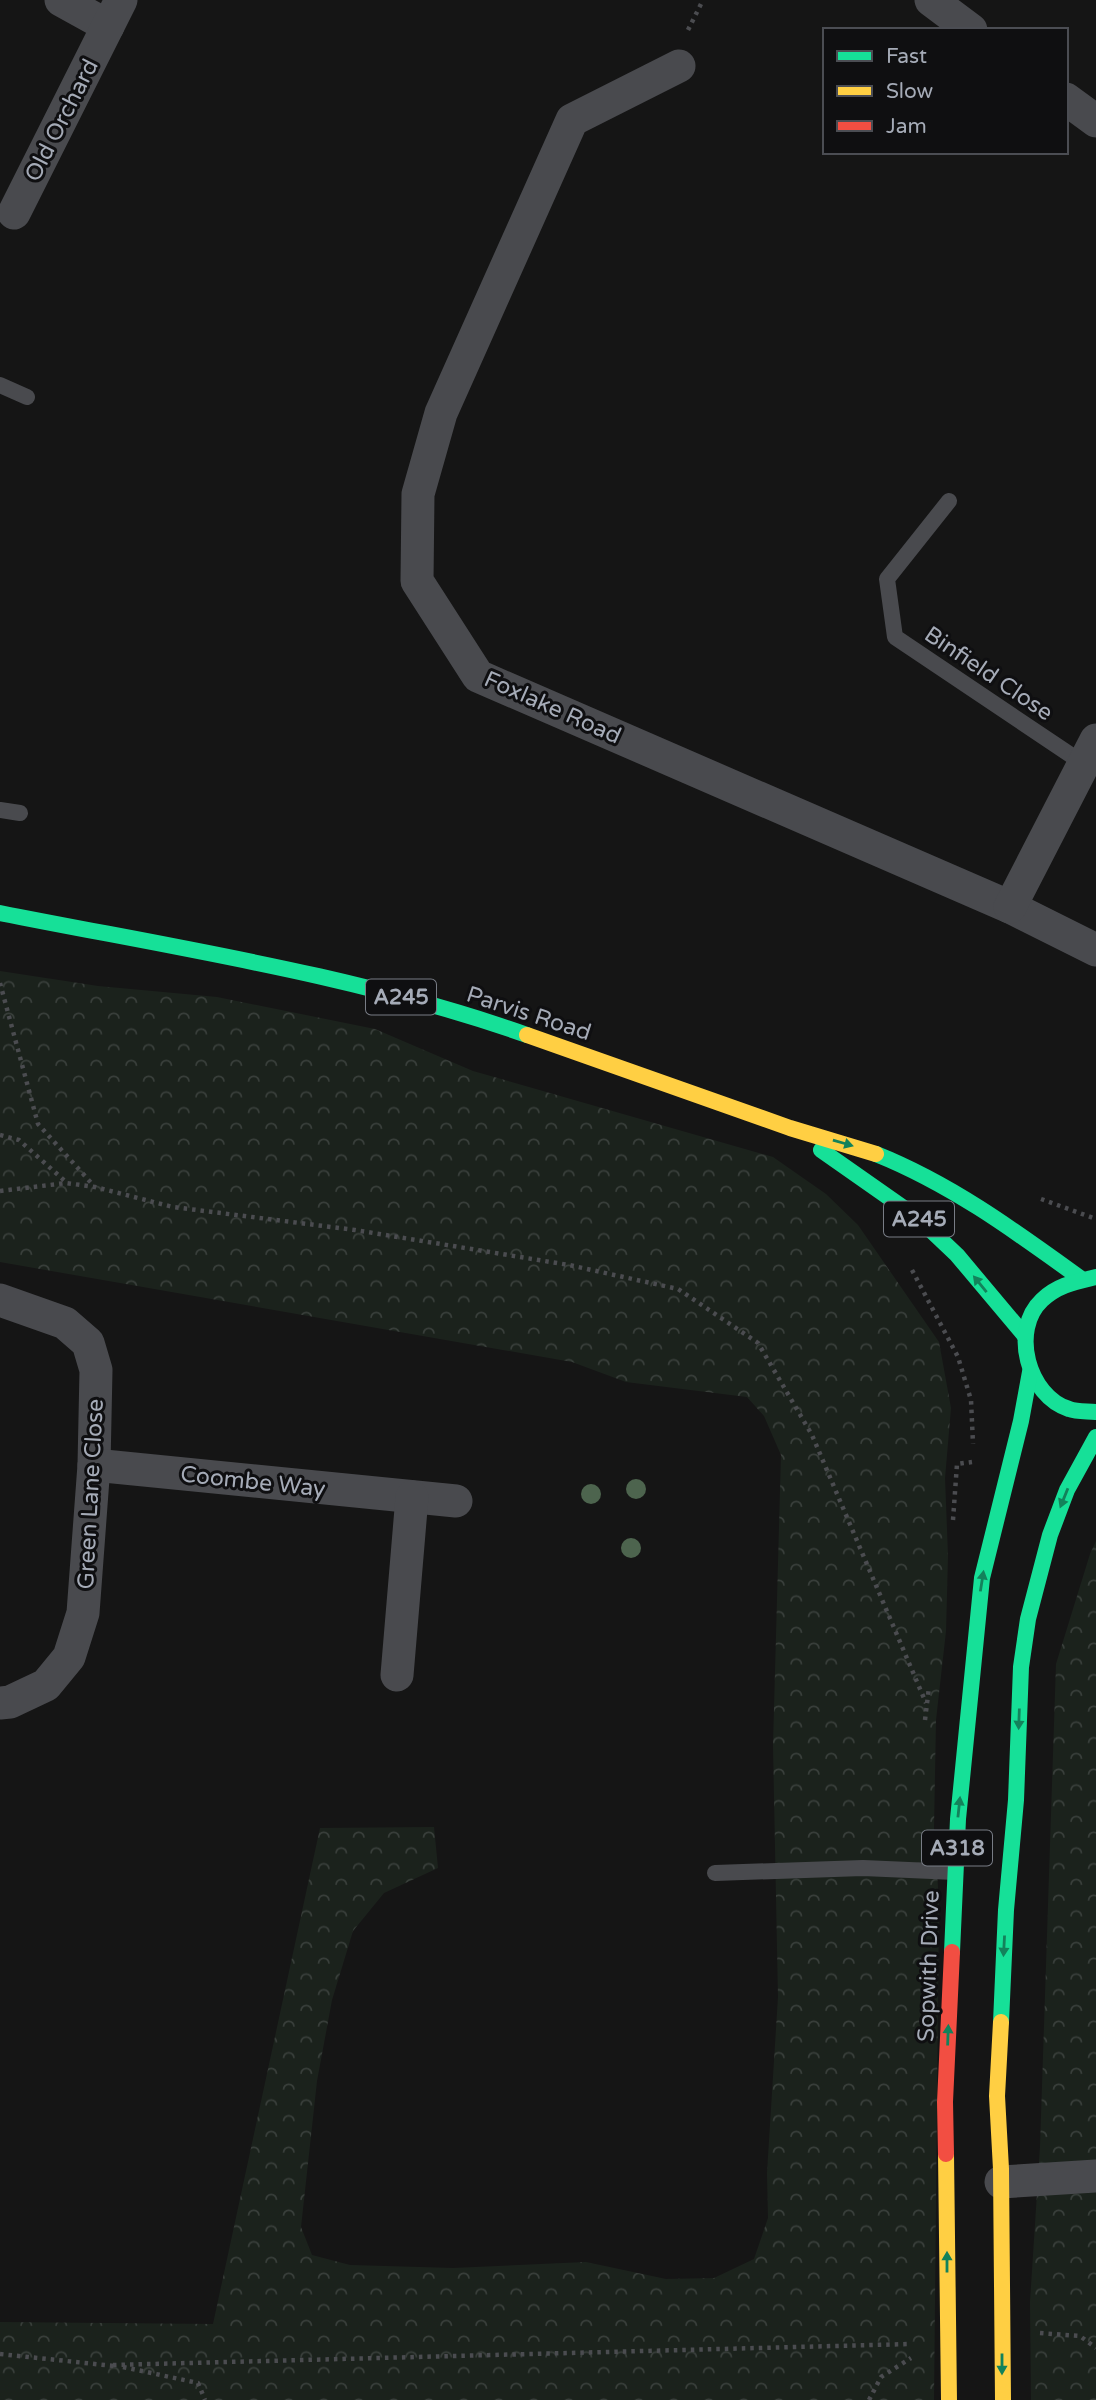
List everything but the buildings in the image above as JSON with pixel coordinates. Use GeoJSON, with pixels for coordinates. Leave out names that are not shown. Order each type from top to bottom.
{"type":"FeatureCollection","features":[{"type":"Feature","properties":{"kind":"main road","name":"Parvis Road"},"geometry":{"type":"LineString","coordinates":[[0,913],[204,952],[386,992],[493,1023],[790,1128],[860,1148],[934,1180],[1088,1277]]}},
{"type":"Feature","properties":{"kind":"main road","name":"Parvis Road"},"geometry":{"type":"LineString","coordinates":[[790,1128],[918,1218],[957,1255],[1025,1336]]}},
{"type":"Feature","properties":{"kind":"main road","name":"A245"},"geometry":{"type":"LineString","coordinates":[[1030,1372],[1025,1354],[1025,1336],[1030,1316],[1042,1298],[1060,1285],[1088,1277]]}},
{"type":"Feature","properties":{"kind":"main road"},"geometry":{"type":"LineString","coordinates":[[1030,1372],[1040,1388],[1054,1401],[1072,1410],[1096,1412]]}},
{"type":"Feature","properties":{"kind":"main road","name":"Sopwith Drive"},"geometry":{"type":"LineString","coordinates":[[949,2400],[946,2102],[959,1805],[982,1578],[1021,1421],[1030,1372]]}},
{"type":"Feature","properties":{"kind":"main road","name":"A318"},"geometry":{"type":"LineString","coordinates":[[1003,2400],[1001,2182],[997,2096],[1006,1910],[1016,1800],[1021,1667],[1028,1619],[1050,1535],[1067,1490],[1096,1437]]}},
{"type":"Feature","properties":{"kind":"street","name":"Old Orchard"},"geometry":{"type":"LineString","coordinates":[[14,213],[115,13],[61,0]]}},
{"type":"Feature","properties":{"kind":"street"},"geometry":{"type":"LineString","coordinates":[[931,0],[968,28]]}},
{"type":"Feature","properties":{"kind":"street","name":"Foxlake Road"},"geometry":{"type":"LineString","coordinates":[[679,66],[572,120],[441,413],[418,494],[417,581],[478,676],[1010,907],[1096,950]]}},
{"type":"Feature","properties":{"kind":"street"},"geometry":{"type":"LineString","coordinates":[[1068,100],[1096,121]]}},
{"type":"Feature","properties":{"kind":"street"},"geometry":{"type":"LineString","coordinates":[[1010,907],[1090,752]]}},
{"type":"Feature","properties":{"kind":"street","name":"Green Lane Close"},"geometry":{"type":"LineString","coordinates":[[0,1300],[65,1323],[88,1343],[96,1370],[94,1465],[83,1613],[69,1657],[46,1685],[10,1702],[0,1703]]}},
{"type":"Feature","properties":{"kind":"street","name":"Coombe Way"},"geometry":{"type":"LineString","coordinates":[[94,1465],[456,1501]]}},
{"type":"Feature","properties":{"kind":"street"},"geometry":{"type":"LineString","coordinates":[[397,1675],[412,1497]]}},
{"type":"Feature","properties":{"kind":"street"},"geometry":{"type":"LineString","coordinates":[[1001,2182],[1096,2176]]}},
{"type":"Feature","properties":{"kind":"lane"},"geometry":{"type":"LineString","coordinates":[[0,386],[27,397]]}},
{"type":"Feature","properties":{"kind":"lane","name":"Binfield Close"},"geometry":{"type":"LineString","coordinates":[[949,501],[887,579],[895,637],[1090,752]]}},
{"type":"Feature","properties":{"kind":"lane"},"geometry":{"type":"LineString","coordinates":[[0,810],[20,813]]}},
{"type":"Feature","properties":{"kind":"lane"},"geometry":{"type":"LineString","coordinates":[[715,1873],[863,1868],[955,1872]]}},
{"type":"Feature","properties":{"kind":"path"},"geometry":{"type":"LineString","coordinates":[[0,983],[38,1124],[95,1187]]}},
{"type":"Feature","properties":{"kind":"path"},"geometry":{"type":"LineString","coordinates":[[0,1135],[19,1140],[66,1183]]}},
{"type":"Feature","properties":{"kind":"path"},"geometry":{"type":"LineString","coordinates":[[0,1191],[66,1183],[95,1187],[173,1208],[369,1232],[569,1265],[678,1289],[758,1343],[812,1435],[926,1703]]}},
{"type":"Feature","properties":{"kind":"path"},"geometry":{"type":"LineString","coordinates":[[911,1268],[958,1357],[971,1400],[971,1475]]}},
{"type":"Feature","properties":{"kind":"path"},"geometry":{"type":"LineString","coordinates":[[1041,2333],[1080,2336],[1096,2348]]}},
{"type":"Feature","properties":{"kind":"path"},"geometry":{"type":"LineString","coordinates":[[113,2365],[910,2344]]}},
{"type":"Feature","properties":{"kind":"path"},"geometry":{"type":"LineString","coordinates":[[0,2354],[113,2365],[198,2383],[205,2400]]}},
{"type":"Feature","properties":{"kind":"path"},"geometry":{"type":"LineString","coordinates":[[869,2400],[881,2377],[911,2358]]}},
{"type":"Feature","properties":{"kind":"green space"},"geometry":{"type":"Polygon","coordinates":[[[0,971],[98,986],[217,997],[375,1029],[473,1071],[773,1157],[826,1194],[858,1225],[939,1342],[951,1408],[945,1478],[948,1556],[946,1631],[936,1720],[934,1828],[939,1902],[934,2400],[0,2400],[0,2322],[213,2324],[320,1828],[434,1827],[438,1868],[384,1893],[353,1931],[332,2000],[317,2081],[301,2227],[312,2255],[350,2265],[453,2268],[586,2262],[666,2279],[714,2278],[754,2259],[768,2218],[767,2173],[778,1997],[773,1745],[781,1455],[764,1416],[747,1397],[626,1382],[572,1362],[0,1262],[0,971]]]}},
{"type":"Feature","properties":{"kind":"green space"},"geometry":{"type":"Polygon","coordinates":[[[1096,1541],[1096,2400],[1031,2400],[1030,2302],[1040,2147],[1056,1664],[1096,1541]]]}},
{"type":"Feature","properties":{"kind":"traffic: fast"},"geometry":{"type":"LineString","coordinates":[[0,913],[332,979],[463,1014],[527,1035]]}},
{"type":"Feature","properties":{"kind":"traffic: fast"},"geometry":{"type":"LineString","coordinates":[[821,1150],[918,1218],[957,1255],[1025,1336]]}},
{"type":"Feature","properties":{"kind":"traffic: fast"},"geometry":{"type":"LineString","coordinates":[[876,1154],[956,1194],[1007,1226],[1080,1278]]}},
{"type":"Feature","properties":{"kind":"traffic: fast"},"geometry":{"type":"LineString","coordinates":[[1096,1277],[1061,1287],[1042,1300],[1032,1313],[1026,1344],[1028,1361],[1043,1391],[1055,1402],[1069,1409],[1096,1412]]}},
{"type":"Feature","properties":{"kind":"traffic: fast"},"geometry":{"type":"LineString","coordinates":[[952,1952],[958,1819],[982,1578],[1021,1421],[1030,1372]]}},
{"type":"Feature","properties":{"kind":"traffic: fast"},"geometry":{"type":"LineString","coordinates":[[1001,2022],[1006,1910],[1016,1800],[1021,1667],[1028,1619],[1050,1535],[1067,1490],[1096,1437]]}},
{"type":"Feature","properties":{"kind":"traffic: slow"},"geometry":{"type":"LineString","coordinates":[[527,1035],[790,1128],[876,1154]]}},
{"type":"Feature","properties":{"kind":"traffic: slow"},"geometry":{"type":"LineString","coordinates":[[1001,2022],[997,2096],[1001,2169],[1003,2400]]}},
{"type":"Feature","properties":{"kind":"traffic: slow"},"geometry":{"type":"LineString","coordinates":[[946,2154],[949,2400]]}},
{"type":"Feature","properties":{"kind":"traffic: jam"},"geometry":{"type":"LineString","coordinates":[[946,2154],[945,2102],[952,1952]]}}]}
